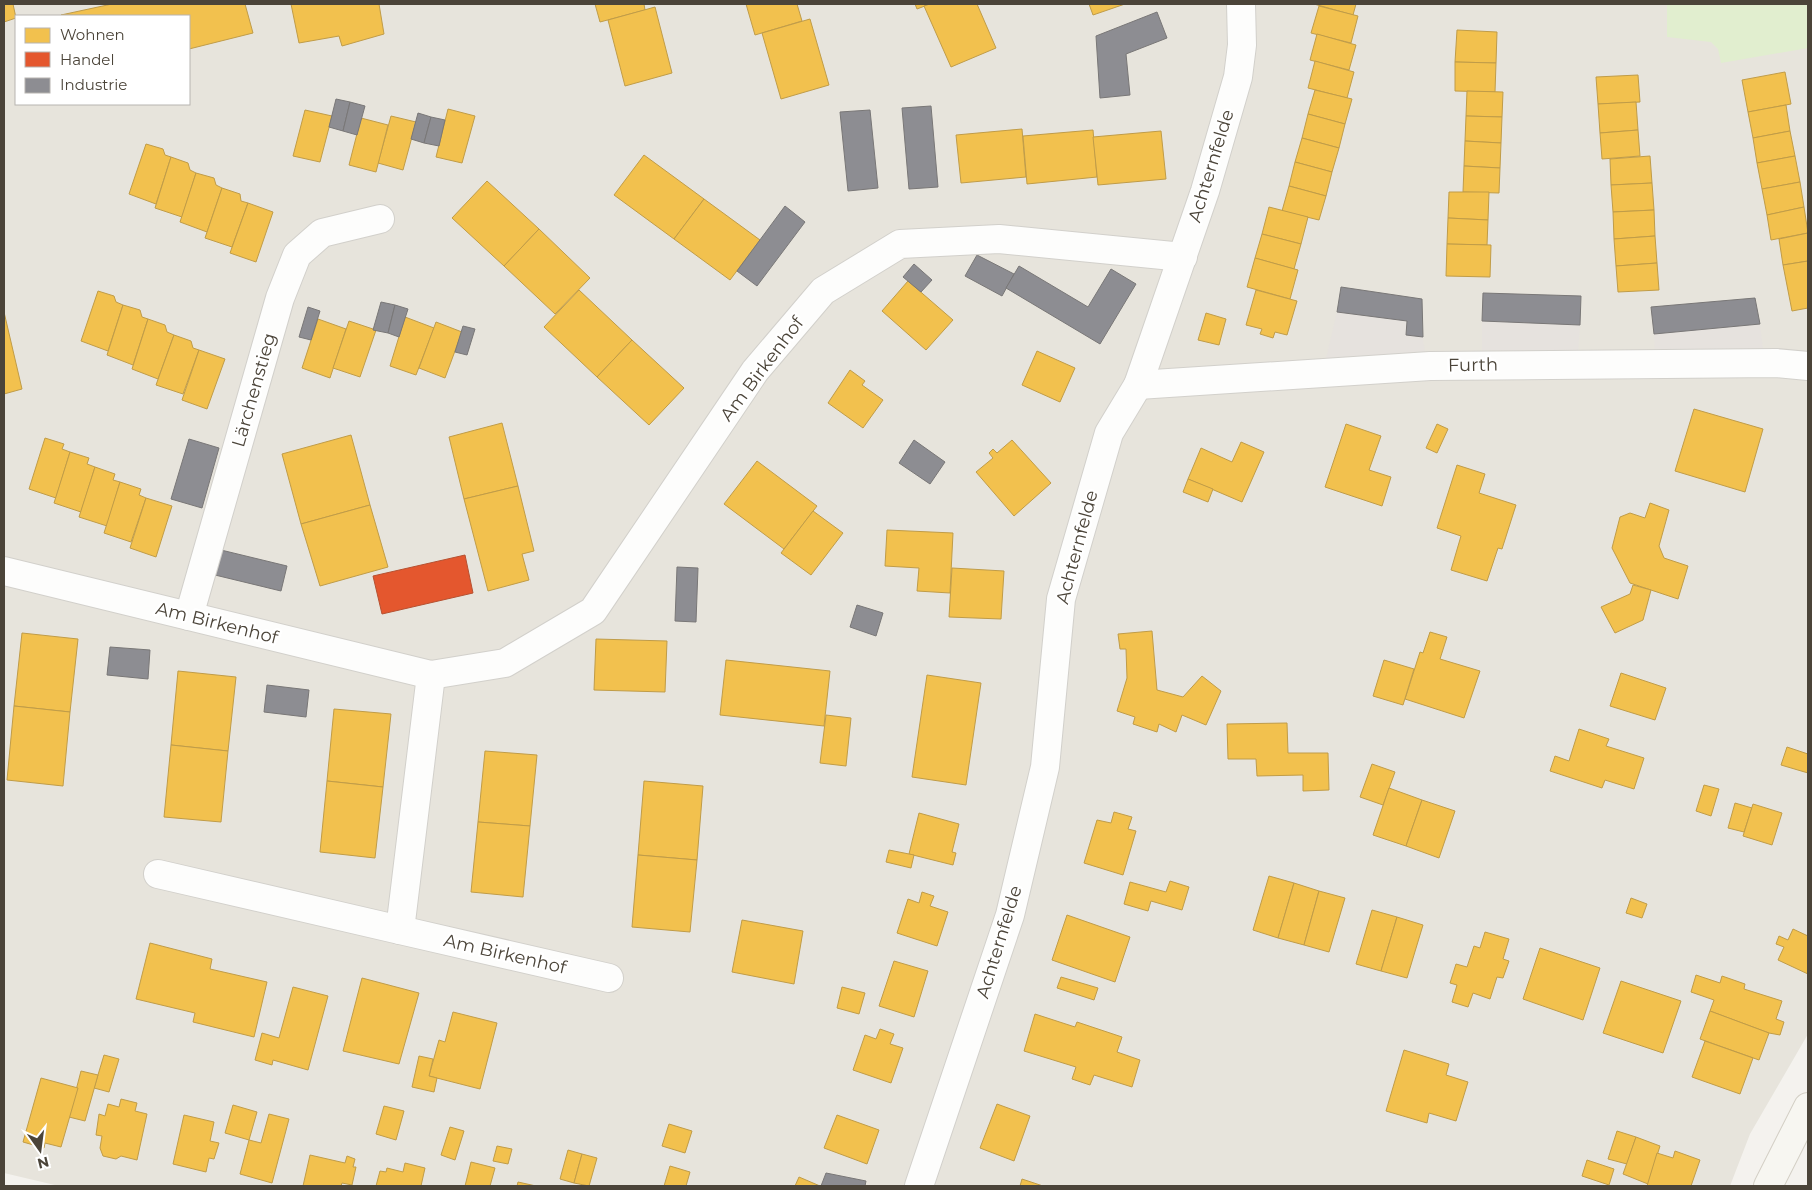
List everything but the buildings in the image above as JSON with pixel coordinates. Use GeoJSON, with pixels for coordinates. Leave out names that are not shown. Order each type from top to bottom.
{"type":"FeatureCollection","features":[{"type":"Feature","properties":{"kind":"main road"},"geometry":{"type":"LineString","coordinates":[[1768,1186],[1808,1107]]}},
{"type":"Feature","properties":{"kind":"street","name":"Achternfelde"},"geometry":{"type":"LineString","coordinates":[[919,1186],[1010,914],[1044,767],[1061,599],[1109,433],[1138,385],[1205,191],[1238,77],[1242,45],[1241,4]]}},
{"type":"Feature","properties":{"kind":"street","name":"Lärchenstieg"},"geometry":{"type":"LineString","coordinates":[[189,616],[280,298],[297,255],[322,233],[380,219]]}},
{"type":"Feature","properties":{"kind":"street","name":"Am Birkenhof"},"geometry":{"type":"LineString","coordinates":[[4,571],[431,675],[505,663],[593,611],[755,371],[823,291],[900,244],[999,239],[1183,257]]}},
{"type":"Feature","properties":{"kind":"street","name":"Furth"},"geometry":{"type":"LineString","coordinates":[[1138,385],[1430,366],[1776,363],[1808,366]]}},
{"type":"Feature","properties":{"kind":"street"},"geometry":{"type":"LineString","coordinates":[[400,930],[431,675]]}},
{"type":"Feature","properties":{"kind":"street","name":"Am Birkenhof"},"geometry":{"type":"LineString","coordinates":[[158,874],[610,978]]}},
{"type":"Feature","properties":{"kind":"shaded area"},"geometry":{"type":"Polygon","coordinates":[[[4,4],[1808,4],[1808,1034],[1750,1134],[1730,1186],[59,1186],[4,1173],[4,4]]]}},
{"type":"Feature","properties":{"kind":"shaded area"},"geometry":{"type":"Polygon","coordinates":[[[1337,312],[1407,321],[1406,335],[1423,337],[1425,354],[1326,358],[1337,312]]]}},
{"type":"Feature","properties":{"kind":"shaded area"},"geometry":{"type":"Polygon","coordinates":[[[1482,321],[1580,325],[1578,353],[1482,350],[1482,321]]]}},
{"type":"Feature","properties":{"kind":"shaded area"},"geometry":{"type":"Polygon","coordinates":[[[1760,324],[1764,356],[1655,356],[1654,334],[1760,324]]]}},
{"type":"Feature","properties":{"kind":"green space"},"geometry":{"type":"Polygon","coordinates":[[[1667,4],[1808,4],[1808,48],[1721,63],[1718,49],[1711,42],[1667,37],[1667,4]]]}}]}
